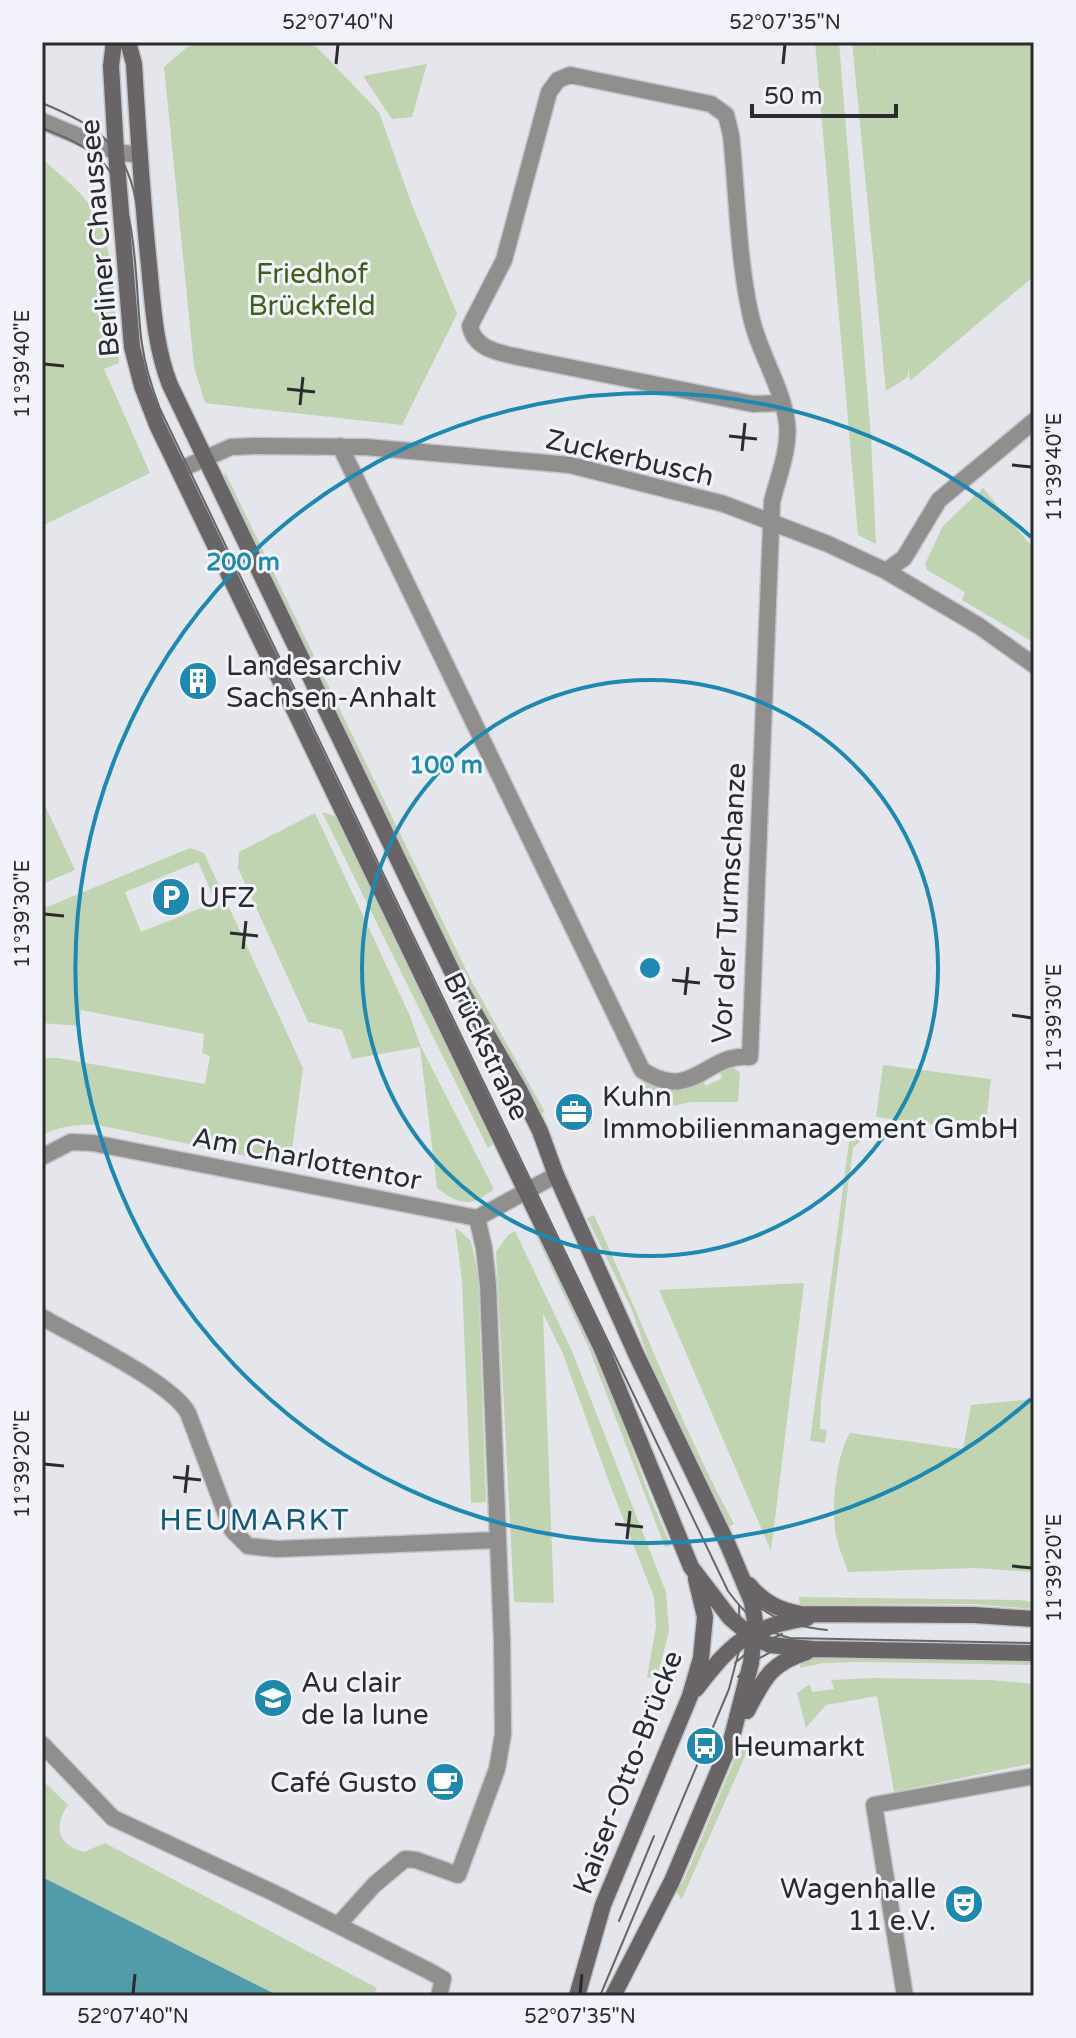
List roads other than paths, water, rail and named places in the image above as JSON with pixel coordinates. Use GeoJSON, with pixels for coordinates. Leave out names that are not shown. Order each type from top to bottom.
{"type":"FeatureCollection","features":[{"type":"Feature","properties":{"kind":"main road","name":"Berliner Chaussee"},"geometry":{"type":"LineString","coordinates":[[114,42],[111,66],[116,152],[134,357],[149,404],[179,470]]}},
{"type":"Feature","properties":{"kind":"main road","name":"Berliner Chaussee"},"geometry":{"type":"LineString","coordinates":[[128,42],[134,64],[159,349],[170,385],[204,458]]}},
{"type":"Feature","properties":{"kind":"main road","name":"Brückstraße"},"geometry":{"type":"LineString","coordinates":[[204,458],[458,984],[540,1131],[556,1175],[637,1356],[742,1576],[752,1602],[755,1636]]}},
{"type":"Feature","properties":{"kind":"main road","name":"Brückstraße"},"geometry":{"type":"LineString","coordinates":[[179,470],[528,1190],[619,1388],[691,1567],[730,1618],[755,1636]]}},
{"type":"Feature","properties":{"kind":"main road","name":"Kaiser-Otto-Brücke"},"geometry":{"type":"LineString","coordinates":[[577,1996],[603,1905],[690,1696],[701,1658],[705,1617],[702,1597],[691,1567]]}},
{"type":"Feature","properties":{"kind":"main road"},"geometry":{"type":"LineString","coordinates":[[742,1576],[758,1596],[782,1611],[824,1616]]}},
{"type":"Feature","properties":{"kind":"main road"},"geometry":{"type":"LineString","coordinates":[[690,1696],[718,1660],[755,1636],[801,1619],[824,1616],[974,1615],[1034,1619]]}},
{"type":"Feature","properties":{"kind":"main road"},"geometry":{"type":"LineString","coordinates":[[755,1636],[784,1647],[1034,1653]]}},
{"type":"Feature","properties":{"kind":"main road"},"geometry":{"type":"LineString","coordinates":[[731,1741],[746,1690],[755,1636]]}},
{"type":"Feature","properties":{"kind":"main road"},"geometry":{"type":"LineString","coordinates":[[613,1996],[672,1881],[731,1741],[766,1676],[775,1665],[825,1648]]}},
{"type":"Feature","properties":{"kind":"street"},"geometry":{"type":"LineString","coordinates":[[771,521],[787,432],[781,403],[750,314],[731,135],[726,115],[717,106],[689,99],[570,75],[558,80],[549,92],[504,260],[470,326],[475,340],[486,348],[523,358],[753,404],[781,403]]}},
{"type":"Feature","properties":{"kind":"street"},"geometry":{"type":"LineString","coordinates":[[42,121],[116,152],[140,155]]}},
{"type":"Feature","properties":{"kind":"street"},"geometry":{"type":"LineString","coordinates":[[886,571],[904,558],[939,500],[1034,421]]}},
{"type":"Feature","properties":{"kind":"street","name":"Zuckerbusch"},"geometry":{"type":"LineString","coordinates":[[179,470],[236,446],[397,449],[570,465],[678,491],[771,521],[886,571],[979,626],[1034,665]]}},
{"type":"Feature","properties":{"kind":"street","name":"Vor der Turmschanze"},"geometry":{"type":"LineString","coordinates":[[340,446],[642,1070],[668,1082],[680,1083],[690,1079],[735,1055],[750,1057],[771,521]]}},
{"type":"Feature","properties":{"kind":"street","name":"Am Charlottentor"},"geometry":{"type":"LineString","coordinates":[[42,1157],[52,1149],[71,1142],[93,1143],[477,1218]]}},
{"type":"Feature","properties":{"kind":"street"},"geometry":{"type":"LineString","coordinates":[[338,1925],[374,1885],[405,1859],[458,1875],[497,1769],[503,1734],[498,1540],[488,1285],[477,1218],[556,1175]]}},
{"type":"Feature","properties":{"kind":"street"},"geometry":{"type":"LineString","coordinates":[[42,1317],[179,1398],[188,1413],[225,1516],[232,1530],[248,1546],[277,1549],[498,1540]]}},
{"type":"Feature","properties":{"kind":"street"},"geometry":{"type":"LineString","coordinates":[[42,1744],[113,1818],[338,1925],[441,1988]]}},
{"type":"Feature","properties":{"kind":"street"},"geometry":{"type":"LineString","coordinates":[[905,1996],[874,1805],[1034,1776]]}},
{"type":"Feature","properties":{"kind":"water"},"geometry":{"type":"Polygon","coordinates":[[[42,1877],[279,1996],[42,1996],[42,1877]]]}},
{"type":"Feature","properties":{"kind":"tram line"},"geometry":{"type":"LineString","coordinates":[[42,103],[80,121],[109,143],[128,172],[138,214]]}},
{"type":"Feature","properties":{"kind":"tram line"},"geometry":{"type":"LineString","coordinates":[[42,128],[91,152],[117,182],[125,203],[134,250],[143,352],[160,409],[728,1591],[755,1620],[771,1631],[790,1638],[1034,1643]]}},
{"type":"Feature","properties":{"kind":"tram line"},"geometry":{"type":"LineString","coordinates":[[733,1574],[760,1608],[784,1621],[827,1630]]}},
{"type":"Feature","properties":{"kind":"tram line"},"geometry":{"type":"LineString","coordinates":[[600,1996],[729,1689],[740,1647],[739,1605]]}},
{"type":"Feature","properties":{"kind":"tram line"},"geometry":{"type":"LineString","coordinates":[[735,1663],[754,1647],[782,1634]]}},
{"type":"Feature","properties":{"kind":"tram line"},"geometry":{"type":"LineString","coordinates":[[738,1677],[751,1663],[783,1645]]}},
{"type":"Feature","properties":{"kind":"tram line"},"geometry":{"type":"LineString","coordinates":[[619,1921],[654,1836]]}},
{"type":"Feature","properties":{"kind":"place","name":"Landesarchiv Sachsen-Anhalt"},"geometry":{"type":"Point","coordinates":[198,681]}},
{"type":"Feature","properties":{"kind":"place","name":"UFZ"},"geometry":{"type":"Point","coordinates":[171,897]}},
{"type":"Feature","properties":{"kind":"place","name":"Kuhn Immobilienmanagement GmbH"},"geometry":{"type":"Point","coordinates":[574,1112]}},
{"type":"Feature","properties":{"kind":"place","name":"Au clair de la lune"},"geometry":{"type":"Point","coordinates":[273,1698]}},
{"type":"Feature","properties":{"kind":"place","name":"Heumarkt"},"geometry":{"type":"Point","coordinates":[705,1746]}},
{"type":"Feature","properties":{"kind":"place","name":"Café Gusto"},"geometry":{"type":"Point","coordinates":[445,1782]}},
{"type":"Feature","properties":{"kind":"place","name":"Wagenhalle 11 e.V."},"geometry":{"type":"Point","coordinates":[964,1904]}},
{"type":"Feature","properties":{"kind":"district","name":"HEUMARKT"},"geometry":{"type":"Point","coordinates":[255,1520]}},
{"type":"Feature","properties":{"kind":"park label","name":"Friedhof Brückfeld"},"geometry":{"type":"Point","coordinates":[312,289]}}]}
